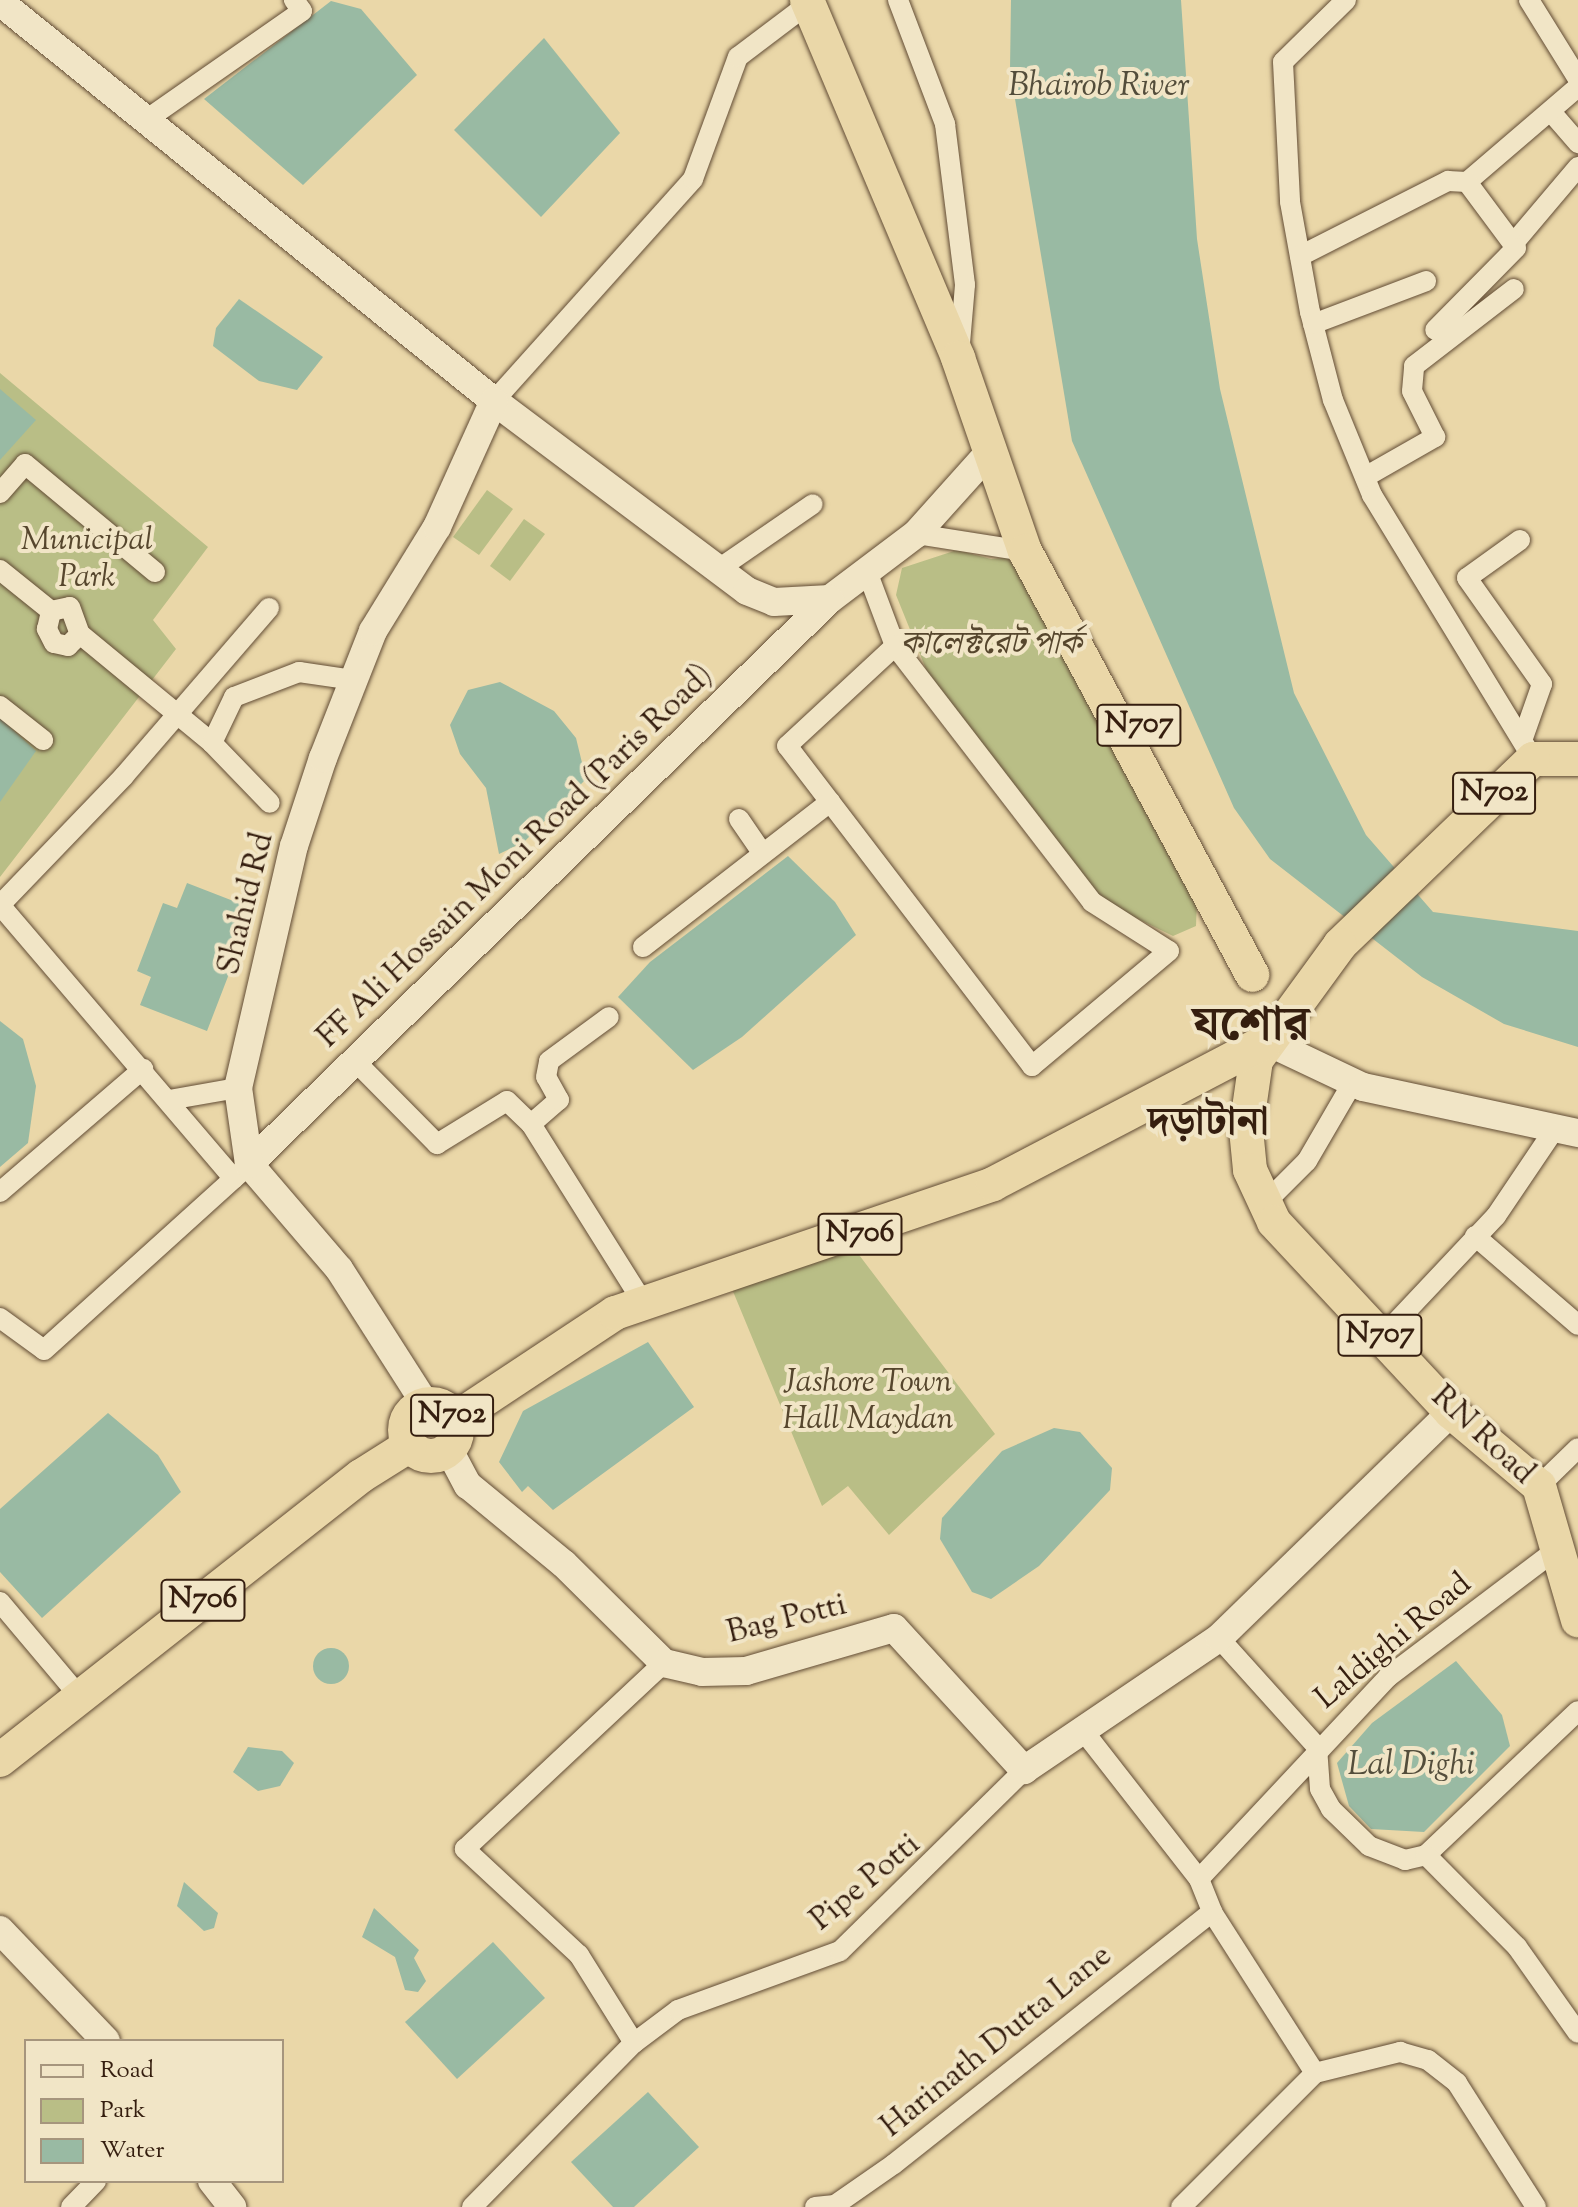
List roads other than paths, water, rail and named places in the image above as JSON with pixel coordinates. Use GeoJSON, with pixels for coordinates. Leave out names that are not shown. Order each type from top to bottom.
{"type":"FeatureCollection","features":[{"type":"Feature","properties":{"kind":"highway","name":"N707"},"geometry":{"type":"LineString","coordinates":[[807,2],[958,358],[986,456],[1025,551],[1252,975]]}},
{"type":"Feature","properties":{"kind":"highway","name":"N707"},"geometry":{"type":"LineString","coordinates":[[999,488],[1075,609],[1208,857],[1252,975],[1269,1035]]}},
{"type":"Feature","properties":{"kind":"highway","name":"N702"},"geometry":{"type":"LineString","coordinates":[[1269,1035],[1340,945],[1528,748],[1578,759]]}},
{"type":"Feature","properties":{"kind":"highway","name":"RN Road"},"geometry":{"type":"LineString","coordinates":[[1269,1035],[1248,1078],[1246,1129],[1263,1205],[1451,1412],[1539,1486],[1553,1552],[1578,1620]]}},
{"type":"Feature","properties":{"kind":"highway","name":"N706"},"geometry":{"type":"LineString","coordinates":[[443,1424],[604,1319],[993,1184],[1269,1035]]}},
{"type":"Feature","properties":{"kind":"highway","name":"N702"},"geometry":{"type":"LineString","coordinates":[[410,1445],[407,1421],[443,1424]]}},
{"type":"Feature","properties":{"kind":"highway","name":"N706"},"geometry":{"type":"LineString","coordinates":[[0,1760],[410,1445]]}},
{"type":"Feature","properties":{"kind":"street"},"geometry":{"type":"LineString","coordinates":[[146,120],[302,11],[294,0]]}},
{"type":"Feature","properties":{"kind":"street"},"geometry":{"type":"LineString","coordinates":[[898,0],[945,124],[965,285],[958,358]]}},
{"type":"Feature","properties":{"kind":"street"},"geometry":{"type":"LineString","coordinates":[[1529,0],[1578,79]]}},
{"type":"Feature","properties":{"kind":"street"},"geometry":{"type":"LineString","coordinates":[[0,2],[494,401],[717,570],[774,602],[830,599]]}},
{"type":"Feature","properties":{"kind":"street"},"geometry":{"type":"LineString","coordinates":[[494,401],[693,179],[738,57],[807,2]]}},
{"type":"Feature","properties":{"kind":"street"},"geometry":{"type":"LineString","coordinates":[[1337,3],[1283,62],[1300,256],[1313,324],[1365,477],[1528,748]]}},
{"type":"Feature","properties":{"kind":"street"},"geometry":{"type":"LineString","coordinates":[[1300,256],[1448,181],[1467,182],[1552,113],[1578,87]]}},
{"type":"Feature","properties":{"kind":"street"},"geometry":{"type":"LineString","coordinates":[[1552,113],[1578,143]]}},
{"type":"Feature","properties":{"kind":"street"},"geometry":{"type":"LineString","coordinates":[[1435,330],[1578,167]]}},
{"type":"Feature","properties":{"kind":"street"},"geometry":{"type":"LineString","coordinates":[[1467,182],[1513,244]]}},
{"type":"Feature","properties":{"kind":"street"},"geometry":{"type":"LineString","coordinates":[[1313,324],[1426,281]]}},
{"type":"Feature","properties":{"kind":"street"},"geometry":{"type":"LineString","coordinates":[[1365,477],[1435,437],[1412,391],[1414,366],[1514,289]]}},
{"type":"Feature","properties":{"kind":"street","name":"Shahid Rd"},"geometry":{"type":"LineString","coordinates":[[241,1172],[238,1088],[294,846],[373,631],[437,527],[494,401]]}},
{"type":"Feature","properties":{"kind":"street","name":"FF Ali Hossain Moni Road (Paris Road)"},"geometry":{"type":"LineString","coordinates":[[241,1172],[830,599],[868,574],[916,534],[986,456]]}},
{"type":"Feature","properties":{"kind":"street"},"geometry":{"type":"LineString","coordinates":[[0,493],[25,464],[155,572]]}},
{"type":"Feature","properties":{"kind":"street"},"geometry":{"type":"LineString","coordinates":[[717,570],[813,504]]}},
{"type":"Feature","properties":{"kind":"street"},"geometry":{"type":"LineString","coordinates":[[916,534],[1025,551]]}},
{"type":"Feature","properties":{"kind":"street"},"geometry":{"type":"LineString","coordinates":[[1520,540],[1467,578],[1542,684],[1528,748]]}},
{"type":"Feature","properties":{"kind":"street"},"geometry":{"type":"LineString","coordinates":[[0,570],[51,611],[54,643],[68,646],[80,634],[212,743],[270,803]]}},
{"type":"Feature","properties":{"kind":"street"},"geometry":{"type":"LineString","coordinates":[[868,574],[895,646],[1092,902],[1169,951],[1032,1066],[787,746],[895,646]]}},
{"type":"Feature","properties":{"kind":"street"},"geometry":{"type":"LineString","coordinates":[[269,608],[177,714],[0,905],[169,1100],[339,1269],[443,1424]]}},
{"type":"Feature","properties":{"kind":"street"},"geometry":{"type":"LineString","coordinates":[[212,743],[234,697],[299,672],[354,680]]}},
{"type":"Feature","properties":{"kind":"street"},"geometry":{"type":"LineString","coordinates":[[0,706],[43,740]]}},
{"type":"Feature","properties":{"kind":"street"},"geometry":{"type":"LineString","coordinates":[[643,947],[830,802]]}},
{"type":"Feature","properties":{"kind":"street"},"geometry":{"type":"LineString","coordinates":[[739,819],[763,854]]}},
{"type":"Feature","properties":{"kind":"street"},"geometry":{"type":"LineString","coordinates":[[531,1124],[559,1100],[546,1077],[549,1061],[609,1017]]}},
{"type":"Feature","properties":{"kind":"street"},"geometry":{"type":"LineString","coordinates":[[1269,1035],[1353,1082],[1565,1133],[1382,1337]]}},
{"type":"Feature","properties":{"kind":"street"},"geometry":{"type":"LineString","coordinates":[[355,1061],[437,1144],[507,1101],[531,1124],[644,1304]]}},
{"type":"Feature","properties":{"kind":"street"},"geometry":{"type":"LineString","coordinates":[[0,1192],[143,1069]]}},
{"type":"Feature","properties":{"kind":"street"},"geometry":{"type":"LineString","coordinates":[[1263,1205],[1307,1161],[1353,1082]]}},
{"type":"Feature","properties":{"kind":"street"},"geometry":{"type":"LineString","coordinates":[[169,1100],[238,1088]]}},
{"type":"Feature","properties":{"kind":"street"},"geometry":{"type":"LineString","coordinates":[[0,1318],[44,1350],[241,1172]]}},
{"type":"Feature","properties":{"kind":"street"},"geometry":{"type":"LineString","coordinates":[[1475,1236],[1578,1325]]}},
{"type":"Feature","properties":{"kind":"street"},"geometry":{"type":"LineString","coordinates":[[1024,1770],[1085,1733],[1219,1638],[1451,1412]]}},
{"type":"Feature","properties":{"kind":"street","name":"Bag Potti"},"geometry":{"type":"LineString","coordinates":[[443,1424],[468,1485],[664,1663],[702,1672],[746,1671],[894,1628],[1024,1770]]}},
{"type":"Feature","properties":{"kind":"street"},"geometry":{"type":"LineString","coordinates":[[1539,1486],[1578,1448]]}},
{"type":"Feature","properties":{"kind":"street","name":"Laldighi Road"},"geometry":{"type":"LineString","coordinates":[[1426,1855],[1389,1858],[1348,1827],[1320,1789],[1317,1747],[1388,1677],[1553,1552]]}},
{"type":"Feature","properties":{"kind":"street"},"geometry":{"type":"LineString","coordinates":[[0,1602],[80,1697]]}},
{"type":"Feature","properties":{"kind":"street"},"geometry":{"type":"LineString","coordinates":[[1199,1879],[1317,1747],[1219,1638]]}},
{"type":"Feature","properties":{"kind":"street"},"geometry":{"type":"LineString","coordinates":[[634,2043],[579,1955],[465,1849],[664,1663]]}},
{"type":"Feature","properties":{"kind":"street"},"geometry":{"type":"LineString","coordinates":[[1578,1711],[1426,1855],[1517,1947],[1578,2033]]}},
{"type":"Feature","properties":{"kind":"street"},"geometry":{"type":"LineString","coordinates":[[1085,1733],[1199,1879],[1212,1912],[1315,2073]]}},
{"type":"Feature","properties":{"kind":"street","name":"Pipe Potti"},"geometry":{"type":"LineString","coordinates":[[472,2207],[634,2043],[678,2010],[840,1951],[1024,1770]]}},
{"type":"Feature","properties":{"kind":"street","name":"Harinath Dutta Lane"},"geometry":{"type":"LineString","coordinates":[[815,2207],[835,2205],[894,2164],[1212,1912]]}},
{"type":"Feature","properties":{"kind":"street"},"geometry":{"type":"LineString","coordinates":[[0,1930],[104,2039]]}},
{"type":"Feature","properties":{"kind":"street"},"geometry":{"type":"LineString","coordinates":[[1181,2207],[1315,2073],[1400,2052],[1428,2060],[1457,2083],[1536,2207]]}},
{"type":"Feature","properties":{"kind":"street"},"geometry":{"type":"LineString","coordinates":[[71,2207],[94,2183]]}},
{"type":"Feature","properties":{"kind":"street"},"geometry":{"type":"LineString","coordinates":[[214,2183],[232,2207]]}},
{"type":"Feature","properties":{"kind":"water","name":"Bhairob River"},"geometry":{"type":"Polygon","coordinates":[[[1011,0],[1181,0],[1197,239],[1220,389],[1294,693],[1366,835],[1433,912],[1578,931],[1578,1047],[1504,1024],[1422,977],[1270,859],[1234,808],[1072,441],[1010,69],[1011,0]]]}},
{"type":"Feature","properties":{"kind":"water"},"geometry":{"type":"Polygon","coordinates":[[[331,1],[361,9],[417,75],[303,185],[204,99],[331,1]]]}},
{"type":"Feature","properties":{"kind":"water"},"geometry":{"type":"Polygon","coordinates":[[[544,38],[620,133],[541,217],[454,130],[544,38]]]}},
{"type":"Feature","properties":{"kind":"water"},"geometry":{"type":"Polygon","coordinates":[[[239,299],[323,357],[297,390],[259,381],[213,346],[216,328],[239,299]]]}},
{"type":"Feature","properties":{"kind":"water"},"geometry":{"type":"Polygon","coordinates":[[[0,389],[36,420],[0,460],[0,389]]]}},
{"type":"Feature","properties":{"kind":"water"},"geometry":{"type":"Polygon","coordinates":[[[500,682],[554,711],[576,738],[586,779],[524,842],[499,854],[486,788],[460,754],[450,725],[468,690],[500,682]]]}},
{"type":"Feature","properties":{"kind":"water"},"geometry":{"type":"Polygon","coordinates":[[[0,718],[36,751],[0,802],[0,718]]]}},
{"type":"Feature","properties":{"kind":"water"},"geometry":{"type":"Polygon","coordinates":[[[788,856],[835,902],[856,935],[742,1037],[693,1070],[618,997],[650,962],[788,856]]]}},
{"type":"Feature","properties":{"kind":"water"},"geometry":{"type":"Polygon","coordinates":[[[187,883],[254,909],[207,1031],[140,1005],[151,977],[137,971],[163,903],[177,908],[187,883]]]}},
{"type":"Feature","properties":{"kind":"water"},"geometry":{"type":"Polygon","coordinates":[[[0,1021],[23,1039],[36,1086],[28,1143],[0,1167],[0,1021]]]}},
{"type":"Feature","properties":{"kind":"water"},"geometry":{"type":"Polygon","coordinates":[[[648,1342],[694,1407],[553,1510],[528,1486],[522,1492],[499,1462],[523,1411],[648,1342]]]}},
{"type":"Feature","properties":{"kind":"water"},"geometry":{"type":"Polygon","coordinates":[[[108,1413],[158,1455],[181,1492],[42,1618],[0,1572],[0,1509],[108,1413]]]}},
{"type":"Feature","properties":{"kind":"water"},"geometry":{"type":"Polygon","coordinates":[[[1054,1428],[1080,1432],[1112,1468],[1110,1490],[1039,1566],[991,1599],[972,1592],[940,1539],[942,1518],[1002,1451],[1054,1428]]]}},
{"type":"Feature","properties":{"kind":"water"},"geometry":{"type":"Polygon","coordinates":[[[331,1648],[344,1653],[349,1666],[344,1679],[331,1684],[318,1679],[313,1666],[318,1653],[331,1648]]]}},
{"type":"Feature","properties":{"kind":"water","name":"Lal Dighi"},"geometry":{"type":"Polygon","coordinates":[[[1456,1661],[1502,1715],[1510,1746],[1424,1832],[1371,1829],[1349,1806],[1337,1763],[1372,1723],[1456,1661]]]}},
{"type":"Feature","properties":{"kind":"water"},"geometry":{"type":"Polygon","coordinates":[[[248,1747],[282,1751],[294,1763],[280,1786],[258,1791],[233,1772],[248,1747]]]}},
{"type":"Feature","properties":{"kind":"water"},"geometry":{"type":"Polygon","coordinates":[[[184,1882],[218,1913],[214,1928],[204,1931],[177,1906],[184,1882]]]}},
{"type":"Feature","properties":{"kind":"water"},"geometry":{"type":"Polygon","coordinates":[[[374,1908],[419,1950],[414,1958],[426,1981],[418,1992],[405,1990],[395,1957],[362,1937],[374,1908]]]}},
{"type":"Feature","properties":{"kind":"water"},"geometry":{"type":"Polygon","coordinates":[[[493,1942],[545,1998],[457,2079],[405,2022],[493,1942]]]}},
{"type":"Feature","properties":{"kind":"water"},"geometry":{"type":"Polygon","coordinates":[[[648,2092],[699,2147],[634,2207],[613,2207],[571,2162],[648,2092]]]}},
{"type":"Feature","properties":{"kind":"district","name":"যশোর"},"geometry":{"type":"Point","coordinates":[1251,1028]}},
{"type":"Feature","properties":{"kind":"district","name":"দড়াটানা"},"geometry":{"type":"Point","coordinates":[1208,1125]}},
{"type":"Feature","properties":{"kind":"park label","name":"Municipal Park"},"geometry":{"type":"Point","coordinates":[87,560]}},
{"type":"Feature","properties":{"kind":"park label","name":"কালেক্টরেট পার্ক"},"geometry":{"type":"Point","coordinates":[991,645]}},
{"type":"Feature","properties":{"kind":"park label","name":"Jashore Town Hall Maydan"},"geometry":{"type":"Point","coordinates":[868,1402]}}]}
